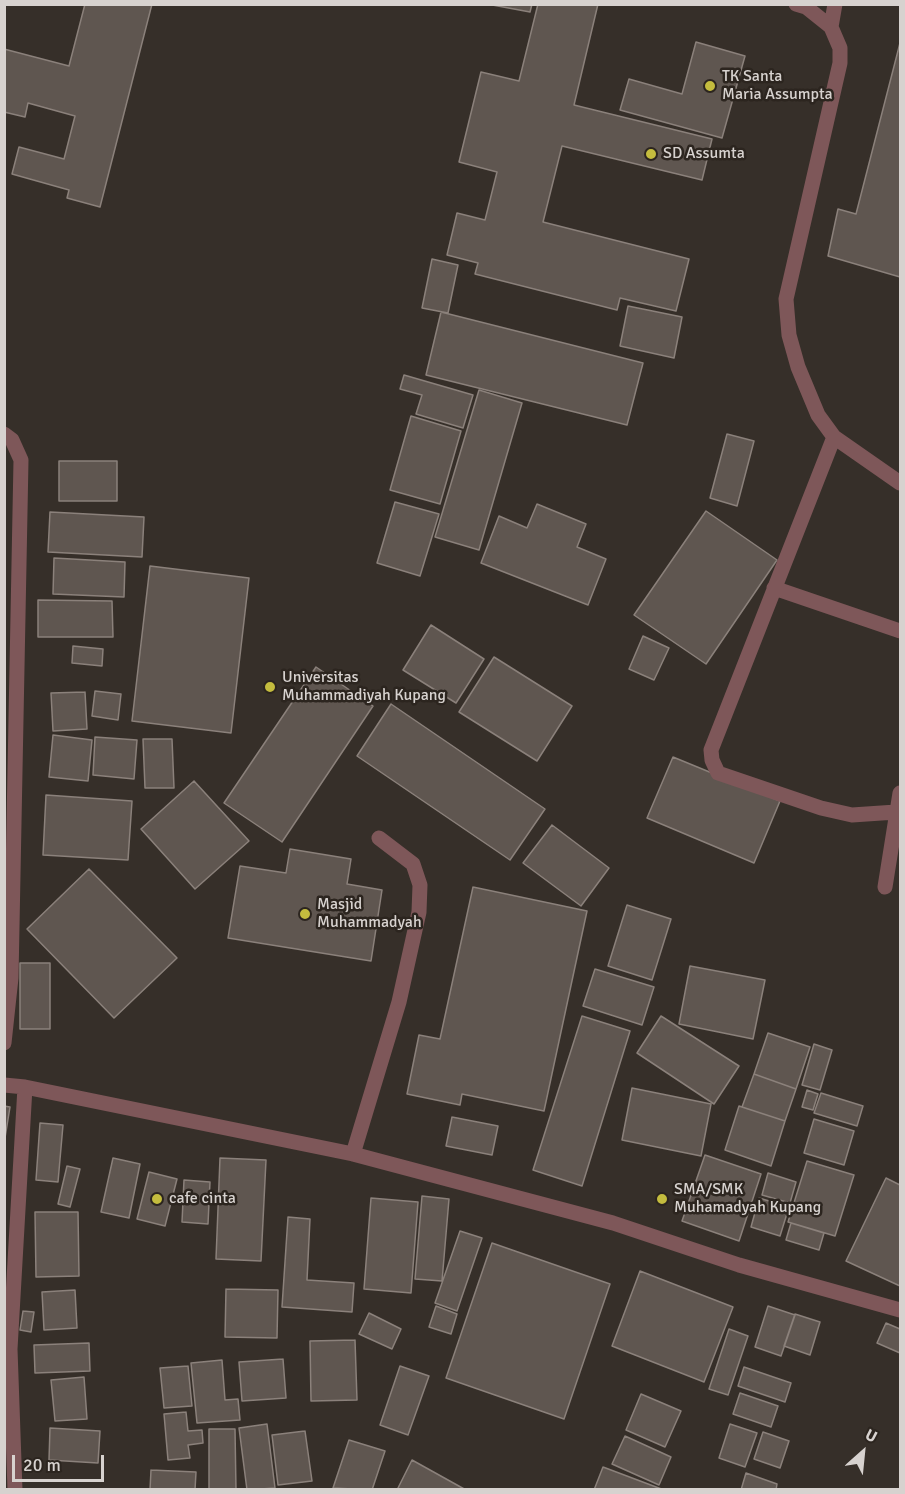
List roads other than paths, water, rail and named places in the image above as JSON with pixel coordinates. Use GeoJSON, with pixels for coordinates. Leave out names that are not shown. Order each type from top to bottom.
{"type":"FeatureCollection","features":[{"type":"Feature","properties":{"kind":"street"},"geometry":{"type":"LineString","coordinates":[[796,4],[806,7],[831,27],[840,48],[840,63],[786,299],[789,335],[798,368],[818,415],[834,437],[900,483]]}},
{"type":"Feature","properties":{"kind":"street"},"geometry":{"type":"LineString","coordinates":[[831,27],[835,4]]}},
{"type":"Feature","properties":{"kind":"street"},"geometry":{"type":"LineString","coordinates":[[4,434],[12,440],[21,460],[11,978],[4,1043]]}},
{"type":"Feature","properties":{"kind":"street"},"geometry":{"type":"LineString","coordinates":[[834,437],[711,750],[712,760],[718,773],[831,811],[852,815],[896,812]]}},
{"type":"Feature","properties":{"kind":"street"},"geometry":{"type":"LineString","coordinates":[[774,588],[900,632]]}},
{"type":"Feature","properties":{"kind":"street"},"geometry":{"type":"LineString","coordinates":[[885,887],[900,793]]}},
{"type":"Feature","properties":{"kind":"street"},"geometry":{"type":"LineString","coordinates":[[353,1154],[399,1002],[419,912],[420,885],[413,864],[379,838]]}},
{"type":"Feature","properties":{"kind":"street"},"geometry":{"type":"LineString","coordinates":[[4,1085],[25,1087],[353,1154],[613,1223],[739,1265],[900,1310]]}},
{"type":"Feature","properties":{"kind":"street"},"geometry":{"type":"LineString","coordinates":[[15,1490],[10,1349],[25,1087]]}},
{"type":"Feature","properties":{"kind":"place","name":"TK Santa Maria Assumpta"},"geometry":{"type":"Point","coordinates":[710,86]}},
{"type":"Feature","properties":{"kind":"place","name":"SD Assumta"},"geometry":{"type":"Point","coordinates":[651,154]}},
{"type":"Feature","properties":{"kind":"place","name":"Universitas Muhammadiyah Kupang"},"geometry":{"type":"Point","coordinates":[270,687]}},
{"type":"Feature","properties":{"kind":"place","name":"Masjid Muhammadyah"},"geometry":{"type":"Point","coordinates":[305,914]}},
{"type":"Feature","properties":{"kind":"place","name":"cafe cinta"},"geometry":{"type":"Point","coordinates":[157,1199]}},
{"type":"Feature","properties":{"kind":"place","name":"SMA/SMK Muhamadyah Kupang"},"geometry":{"type":"Point","coordinates":[662,1199]}}]}
